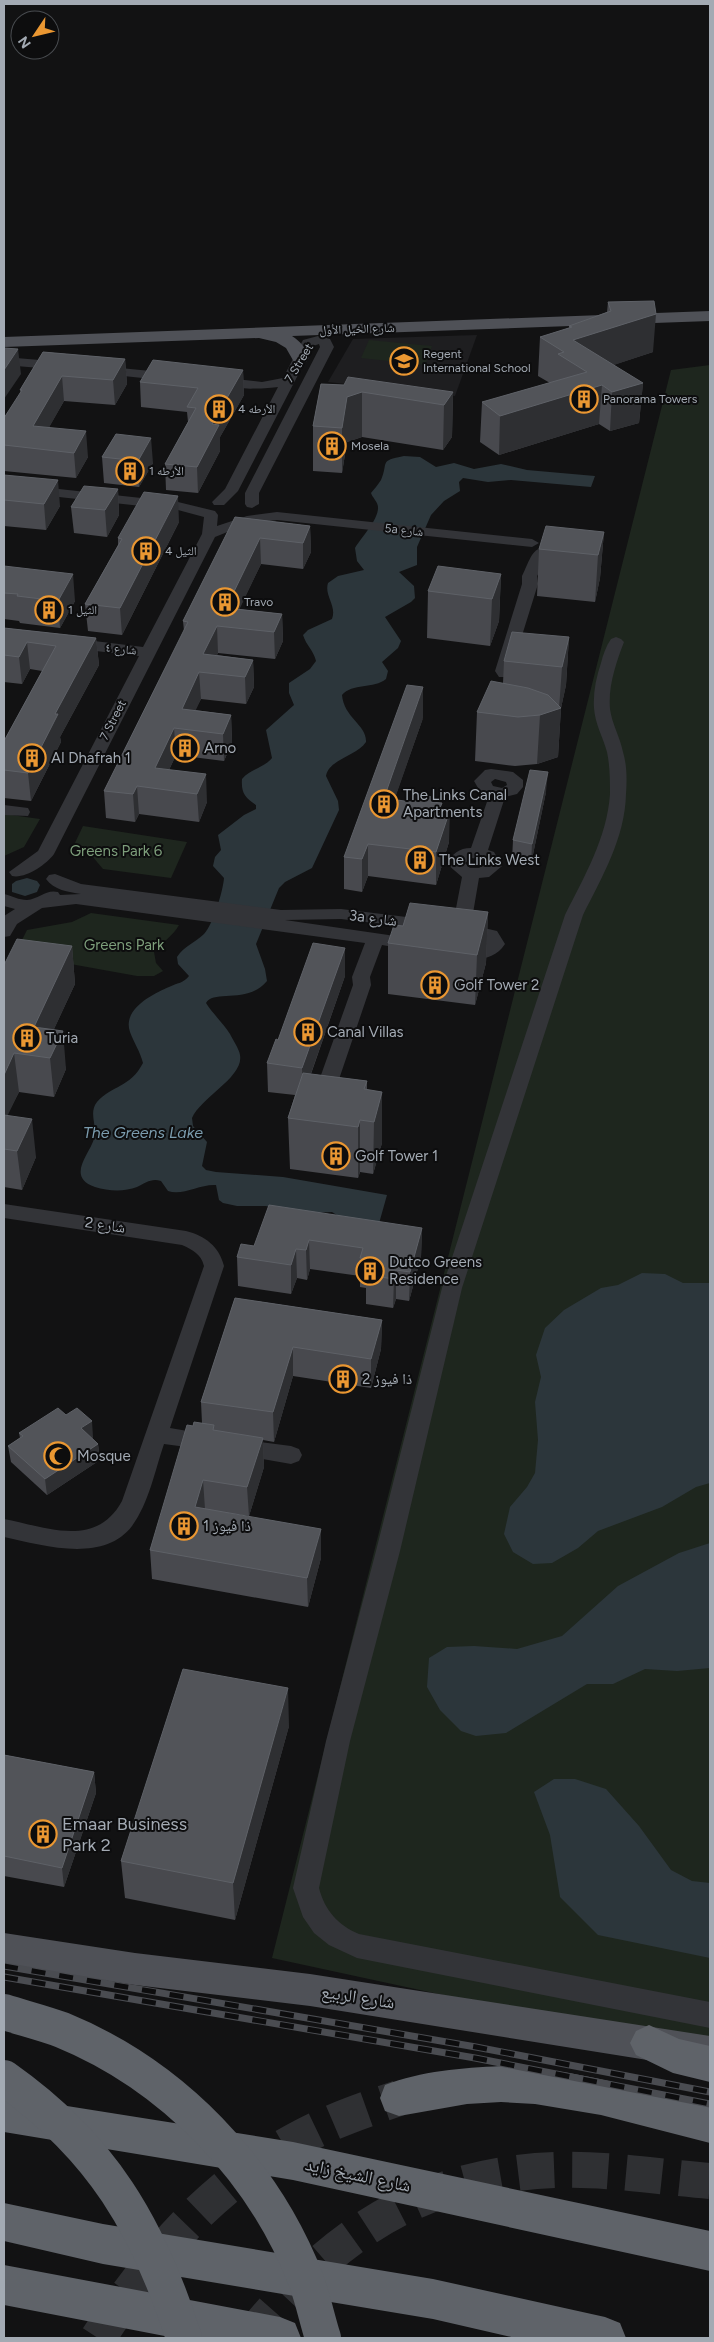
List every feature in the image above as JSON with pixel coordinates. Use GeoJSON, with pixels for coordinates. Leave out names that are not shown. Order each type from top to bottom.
{"type":"FeatureCollection","features":[{"type":"Feature","properties":{"kind":"highway"},"geometry":{"type":"LineString","coordinates":[[4,2012],[30,2018],[64,2030],[128,2063],[186,2106],[212,2132],[237,2160],[278,2224],[305,2281],[323,2338]]}},
{"type":"Feature","properties":{"kind":"highway"},"geometry":{"type":"LineString","coordinates":[[650,2043],[673,2055],[710,2064]]}},
{"type":"Feature","properties":{"kind":"highway"},"geometry":{"type":"LineString","coordinates":[[4,2078],[44,2108],[77,2139],[107,2175],[133,2215],[156,2258],[184,2338]]}},
{"type":"Feature","properties":{"kind":"highway"},"geometry":{"type":"LineString","coordinates":[[399,2098],[466,2086],[534,2086],[569,2091],[710,2125]]}},
{"type":"Feature","properties":{"kind":"highway","name":"شارع الشيخ زايد"},"geometry":{"type":"LineString","coordinates":[[4,2114],[293,2161],[710,2251]]}},
{"type":"Feature","properties":{"kind":"highway"},"geometry":{"type":"LineString","coordinates":[[4,2222],[103,2244],[432,2298],[605,2338]]}},
{"type":"Feature","properties":{"kind":"highway"},"geometry":{"type":"LineString","coordinates":[[4,2285],[280,2338]]}},
{"type":"Feature","properties":{"kind":"main road","name":"شارع الخيل الأول"},"geometry":{"type":"LineString","coordinates":[[4,328],[710,304]]}},
{"type":"Feature","properties":{"kind":"main road","name":"شارع الخيل الأول"},"geometry":{"type":"LineString","coordinates":[[4,342],[710,316]]}},
{"type":"Feature","properties":{"kind":"main road"},"geometry":{"type":"LineString","coordinates":[[327,348],[347,336],[374,328]]}},
{"type":"Feature","properties":{"kind":"main road"},"geometry":{"type":"LineString","coordinates":[[252,332],[290,342],[298,350],[300,358]]}},
{"type":"Feature","properties":{"kind":"main road","name":"شارع الربيع"},"geometry":{"type":"LineString","coordinates":[[4,1949],[134,1969],[310,1990],[710,2052]]}},
{"type":"Feature","properties":{"kind":"street","name":"7 Street"},"geometry":{"type":"LineString","coordinates":[[45,854],[209,534],[214,509],[231,491],[310,341],[322,340],[327,344],[327,348],[252,493],[256,512],[244,521]]}},
{"type":"Feature","properties":{"kind":"street"},"geometry":{"type":"LineString","coordinates":[[4,361],[187,378]]}},
{"type":"Feature","properties":{"kind":"street"},"geometry":{"type":"LineString","coordinates":[[206,380],[262,386],[288,381]]}},
{"type":"Feature","properties":{"kind":"street"},"geometry":{"type":"LineString","coordinates":[[262,386],[280,395]]}},
{"type":"Feature","properties":{"kind":"street"},"geometry":{"type":"LineString","coordinates":[[4,487],[214,509],[219,521],[244,521]]}},
{"type":"Feature","properties":{"kind":"street","name":"5a شارع"},"geometry":{"type":"LineString","coordinates":[[214,509],[233,500],[253,505],[277,516]]}},
{"type":"Feature","properties":{"kind":"street","name":"5a شارع"},"geometry":{"type":"LineString","coordinates":[[244,521],[277,516],[436,533],[557,551]]}},
{"type":"Feature","properties":{"kind":"street"},"geometry":{"type":"LineString","coordinates":[[209,534],[244,521]]}},
{"type":"Feature","properties":{"kind":"street"},"geometry":{"type":"LineString","coordinates":[[505,674],[503,672],[530,584],[537,577],[535,568],[537,538],[546,537]]}},
{"type":"Feature","properties":{"kind":"street","name":"شارع ٤"},"geometry":{"type":"LineString","coordinates":[[59,642],[148,652]]}},
{"type":"Feature","properties":{"kind":"street"},"geometry":{"type":"LineString","coordinates":[[616,642],[602,687],[602,703],[604,720],[615,753],[618,795],[616,817],[601,860],[574,915],[458,1264],[388,1551],[338,1741],[306,1888],[309,1903],[316,1918],[327,1930],[341,1940],[357,1946],[710,2015]]}},
{"type":"Feature","properties":{"kind":"street"},"geometry":{"type":"LineString","coordinates":[[457,928],[466,906],[465,900],[471,874],[487,872],[493,866],[488,856],[478,853],[498,793]]}},
{"type":"Feature","properties":{"kind":"street"},"geometry":{"type":"LineString","coordinates":[[4,810],[22,812]]}},
{"type":"Feature","properties":{"kind":"street"},"geometry":{"type":"LineString","coordinates":[[6,926],[56,892],[57,888],[45,854],[10,875]]}},
{"type":"Feature","properties":{"kind":"street","name":"3a شارع"},"geometry":{"type":"LineString","coordinates":[[10,875],[33,870],[53,878],[66,886],[204,911]]}},
{"type":"Feature","properties":{"kind":"street","name":"3a شارع"},"geometry":{"type":"LineString","coordinates":[[38,904],[76,899],[204,911],[280,920],[333,933],[479,954],[493,949],[496,944],[491,935],[484,932],[341,914],[280,920]]}},
{"type":"Feature","properties":{"kind":"street"},"geometry":{"type":"LineString","coordinates":[[6,926],[4,900],[18,905],[38,904]]}},
{"type":"Feature","properties":{"kind":"street"},"geometry":{"type":"LineString","coordinates":[[333,933],[328,926],[328,922],[341,914]]}},
{"type":"Feature","properties":{"kind":"street"},"geometry":{"type":"LineString","coordinates":[[306,1107],[319,1100],[324,1094],[362,985],[368,978],[380,940]]}},
{"type":"Feature","properties":{"kind":"street","name":"شارع 2"},"geometry":{"type":"LineString","coordinates":[[4,1211],[176,1236],[203,1246],[213,1259],[214,1274],[156,1434]]}},
{"type":"Feature","properties":{"kind":"street"},"geometry":{"type":"LineString","coordinates":[[4,1528],[70,1540],[94,1538],[116,1528],[130,1511],[156,1434],[291,1455]]}},
{"type":"Feature","properties":{"kind":"shaded area","name":"Regent International School"},"geometry":{"type":"Polygon","coordinates":[[[477,335],[455,396],[328,382],[353,339],[477,335]]]}},
{"type":"Feature","properties":{"kind":"green space"},"geometry":{"type":"Polygon","coordinates":[[[369,340],[432,346],[425,365],[361,358],[369,340]]]}},
{"type":"Feature","properties":{"kind":"green space"},"geometry":{"type":"Polygon","coordinates":[[[710,365],[710,2053],[272,1958],[671,370],[710,365]]]}},
{"type":"Feature","properties":{"kind":"green space"},"geometry":{"type":"Polygon","coordinates":[[[4,814],[40,819],[24,847],[4,856],[4,814]]]}},
{"type":"Feature","properties":{"kind":"green space","name":"Greens Park 6"},"geometry":{"type":"Polygon","coordinates":[[[83,826],[187,842],[171,878],[103,869],[92,856],[73,847],[83,826]]]}},
{"type":"Feature","properties":{"kind":"green space","name":"Greens Park"},"geometry":{"type":"Polygon","coordinates":[[[91,913],[179,925],[154,952],[156,963],[163,971],[154,976],[137,976],[15,954],[27,930],[72,922],[91,913]]]}},
{"type":"Feature","properties":{"kind":"water","name":"The Greens Lake"},"geometry":{"type":"Polygon","coordinates":[[[404,456],[420,457],[436,467],[454,463],[474,469],[501,464],[527,470],[595,476],[591,487],[511,480],[488,482],[463,478],[459,482],[460,491],[444,501],[431,515],[417,547],[417,565],[399,572],[414,586],[415,598],[385,617],[401,641],[398,648],[382,662],[388,671],[386,679],[375,684],[351,689],[342,695],[347,710],[363,731],[366,742],[362,747],[332,765],[328,770],[326,776],[338,801],[339,810],[312,868],[285,882],[279,888],[256,944],[265,969],[267,981],[250,993],[216,997],[206,1003],[230,1034],[240,1055],[239,1063],[229,1079],[204,1102],[192,1118],[193,1126],[207,1142],[202,1166],[206,1170],[216,1172],[283,1177],[387,1195],[378,1227],[351,1224],[332,1212],[291,1214],[266,1206],[237,1206],[223,1203],[219,1200],[216,1185],[179,1192],[168,1191],[161,1181],[157,1180],[127,1190],[95,1187],[86,1183],[82,1178],[81,1172],[84,1159],[95,1134],[94,1106],[103,1096],[127,1082],[143,1063],[130,1032],[130,1016],[148,998],[183,982],[189,976],[178,964],[177,957],[204,934],[211,923],[217,907],[224,878],[213,866],[215,857],[221,850],[218,835],[244,815],[256,809],[256,805],[244,795],[242,779],[272,758],[266,730],[294,705],[289,693],[289,683],[310,669],[316,661],[303,635],[308,630],[332,619],[333,609],[327,588],[328,583],[338,576],[364,570],[357,561],[355,548],[373,523],[378,512],[378,505],[371,493],[381,480],[387,461],[404,456]]]}},
{"type":"Feature","properties":{"kind":"water"},"geometry":{"type":"Polygon","coordinates":[[[27,878],[37,881],[40,885],[37,892],[25,896],[12,892],[12,884],[27,878]]]}},
{"type":"Feature","properties":{"kind":"water"},"geometry":{"type":"Polygon","coordinates":[[[642,1273],[665,1274],[683,1283],[710,1283],[710,1483],[696,1487],[662,1507],[598,1531],[578,1548],[552,1563],[533,1564],[513,1552],[504,1534],[510,1507],[527,1487],[535,1473],[538,1440],[535,1402],[541,1377],[536,1355],[545,1328],[564,1310],[601,1288],[618,1285],[642,1273]]]}},
{"type":"Feature","properties":{"kind":"water"},"geometry":{"type":"Polygon","coordinates":[[[710,1543],[710,1668],[677,1671],[645,1669],[613,1684],[587,1684],[506,1733],[476,1736],[461,1731],[440,1710],[427,1687],[429,1658],[447,1647],[474,1646],[517,1649],[562,1636],[618,1586],[679,1553],[710,1543]]]}},
{"type":"Feature","properties":{"kind":"water"},"geometry":{"type":"Polygon","coordinates":[[[554,1779],[575,1779],[606,1789],[639,1826],[671,1870],[692,1881],[710,1883],[710,1958],[598,1935],[560,1897],[550,1835],[534,1792],[554,1779]]]}},
{"type":"Feature","properties":{"kind":"building"},"geometry":{"type":"Polygon","coordinates":[[[654,301],[656,314],[573,340],[643,383],[612,392],[602,385],[500,416],[482,402],[587,372],[558,354],[564,352],[540,337],[572,327],[569,326],[611,311],[608,302],[654,301]]]}},
{"type":"Feature","properties":{"kind":"building"},"geometry":{"type":"Polygon","coordinates":[[[4,348],[18,349],[4,370],[4,348]]]}},
{"type":"Feature","properties":{"kind":"building"},"geometry":{"type":"Polygon","coordinates":[[[43,352],[125,359],[113,380],[62,376],[33,426],[86,431],[74,453],[4,445],[4,418],[43,352]]]}},
{"type":"Feature","properties":{"kind":"building"},"geometry":{"type":"Polygon","coordinates":[[[153,360],[243,370],[212,424],[219,425],[197,467],[165,464],[196,408],[187,407],[198,388],[140,382],[153,360]]]}},
{"type":"Feature","properties":{"kind":"building"},"geometry":{"type":"Polygon","coordinates":[[[348,377],[453,392],[444,405],[362,392],[347,397],[342,428],[313,426],[321,384],[344,385],[348,377]]]}},
{"type":"Feature","properties":{"kind":"building"},"geometry":{"type":"Polygon","coordinates":[[[116,434],[151,438],[138,461],[102,457],[116,434]]]}},
{"type":"Feature","properties":{"kind":"building"},"geometry":{"type":"Polygon","coordinates":[[[4,475],[58,480],[44,504],[4,500],[4,475]]]}},
{"type":"Feature","properties":{"kind":"building"},"geometry":{"type":"Polygon","coordinates":[[[84,486],[118,489],[105,510],[71,507],[84,486]]]}},
{"type":"Feature","properties":{"kind":"building"},"geometry":{"type":"Polygon","coordinates":[[[144,492],[178,496],[120,608],[85,604],[122,539],[118,538],[144,492]]]}},
{"type":"Feature","properties":{"kind":"building"},"geometry":{"type":"Polygon","coordinates":[[[235,517],[310,526],[303,543],[260,538],[226,608],[282,614],[274,632],[217,626],[203,654],[253,660],[245,677],[199,672],[182,709],[231,715],[223,734],[174,728],[155,768],[206,774],[197,794],[137,786],[133,794],[104,791],[188,622],[183,621],[235,517]]]}},
{"type":"Feature","properties":{"kind":"building"},"geometry":{"type":"Polygon","coordinates":[[[546,526],[604,532],[598,555],[539,549],[546,526]]]}},
{"type":"Feature","properties":{"kind":"building"},"geometry":{"type":"Polygon","coordinates":[[[4,566],[73,574],[58,601],[4,593],[4,566]]]}},
{"type":"Feature","properties":{"kind":"building"},"geometry":{"type":"Polygon","coordinates":[[[438,566],[501,574],[492,599],[428,591],[438,566]]]}},
{"type":"Feature","properties":{"kind":"building"},"geometry":{"type":"Polygon","coordinates":[[[4,628],[96,638],[55,714],[58,714],[28,773],[4,770],[4,741],[56,646],[27,642],[19,657],[4,655],[4,628]]]}},
{"type":"Feature","properties":{"kind":"building"},"geometry":{"type":"Polygon","coordinates":[[[512,632],[569,637],[562,667],[504,661],[512,632]]]}},
{"type":"Feature","properties":{"kind":"building"},"geometry":{"type":"Polygon","coordinates":[[[491,681],[528,688],[548,695],[561,708],[540,715],[518,717],[477,712],[491,681]]]}},
{"type":"Feature","properties":{"kind":"building"},"geometry":{"type":"Polygon","coordinates":[[[407,685],[423,687],[384,798],[411,802],[414,795],[433,797],[431,802],[442,803],[440,808],[450,810],[436,852],[368,844],[362,859],[344,857],[407,685]]]}},
{"type":"Feature","properties":{"kind":"building"},"geometry":{"type":"Polygon","coordinates":[[[530,770],[548,772],[532,844],[513,840],[530,770]]]}},
{"type":"Feature","properties":{"kind":"building"},"geometry":{"type":"Polygon","coordinates":[[[410,903],[488,912],[477,955],[388,943],[394,925],[403,926],[410,903]]]}},
{"type":"Feature","properties":{"kind":"building"},"geometry":{"type":"Polygon","coordinates":[[[17,939],[72,946],[34,1027],[63,1031],[50,1058],[14,1053],[4,1075],[4,965],[17,939]]]}},
{"type":"Feature","properties":{"kind":"building"},"geometry":{"type":"Polygon","coordinates":[[[313,943],[345,948],[302,1068],[267,1063],[276,1039],[278,1040],[313,943]]]}},
{"type":"Feature","properties":{"kind":"building"},"geometry":{"type":"Polygon","coordinates":[[[303,1073],[367,1081],[364,1089],[382,1092],[374,1122],[360,1120],[358,1127],[288,1118],[303,1073]]]}},
{"type":"Feature","properties":{"kind":"building"},"geometry":{"type":"Polygon","coordinates":[[[4,1115],[32,1119],[17,1151],[4,1149],[4,1115]]]}},
{"type":"Feature","properties":{"kind":"building"},"geometry":{"type":"Polygon","coordinates":[[[269,1205],[422,1228],[410,1272],[396,1270],[394,1279],[366,1275],[371,1260],[360,1258],[363,1248],[309,1240],[306,1250],[296,1249],[291,1265],[237,1257],[241,1244],[254,1246],[269,1205]]]}},
{"type":"Feature","properties":{"kind":"building"},"geometry":{"type":"Polygon","coordinates":[[[235,1298],[382,1320],[371,1359],[293,1347],[273,1412],[201,1402],[235,1298]]]}},
{"type":"Feature","properties":{"kind":"building","name":"Mosque"},"geometry":{"type":"Polygon","coordinates":[[[58,1408],[66,1415],[77,1408],[92,1421],[81,1428],[98,1444],[45,1479],[8,1446],[23,1436],[19,1433],[58,1408]]]}},
{"type":"Feature","properties":{"kind":"building"},"geometry":{"type":"Polygon","coordinates":[[[194,1422],[214,1425],[213,1430],[263,1438],[247,1487],[203,1480],[195,1507],[321,1529],[307,1578],[150,1550],[187,1425],[193,1426],[194,1422]]]}},
{"type":"Feature","properties":{"kind":"building"},"geometry":{"type":"Polygon","coordinates":[[[183,1669],[288,1688],[233,1883],[121,1861],[183,1669]]]}},
{"type":"Feature","properties":{"kind":"building","name":"Emaar Business Park 2"},"geometry":{"type":"Polygon","coordinates":[[[4,1755],[94,1772],[62,1868],[4,1856],[4,1755]]]}},
{"type":"Feature","properties":{"kind":"tunnel"},"geometry":{"type":"LineString","coordinates":[[98,2338],[119,2307],[163,2250],[213,2198],[271,2155],[315,2130],[399,2098]]}},
{"type":"Feature","properties":{"kind":"tunnel"},"geometry":{"type":"LineString","coordinates":[[250,2338],[313,2269],[347,2241],[383,2218],[421,2198],[462,2184],[507,2174],[555,2170],[613,2172],[710,2181]]}},
{"type":"Feature","properties":{"kind":"railway"},"geometry":{"type":"LineString","coordinates":[[4,1966],[476,2047],[710,2092]]}},
{"type":"Feature","properties":{"kind":"railway"},"geometry":{"type":"LineString","coordinates":[[4,1977],[475,2058],[710,2104]]}},
{"type":"Feature","properties":{"kind":"place","name":"Regent International School"},"geometry":{"type":"Point","coordinates":[404,361]}},
{"type":"Feature","properties":{"kind":"place","name":"Panorama Towers"},"geometry":{"type":"Point","coordinates":[584,399]}},
{"type":"Feature","properties":{"kind":"place","name":"الأرطه 4"},"geometry":{"type":"Point","coordinates":[219,409]}},
{"type":"Feature","properties":{"kind":"place","name":"Mosela"},"geometry":{"type":"Point","coordinates":[332,446]}},
{"type":"Feature","properties":{"kind":"place","name":"الأرطه 1"},"geometry":{"type":"Point","coordinates":[130,471]}},
{"type":"Feature","properties":{"kind":"place","name":"الثيل 4"},"geometry":{"type":"Point","coordinates":[146,551]}},
{"type":"Feature","properties":{"kind":"place","name":"Travo"},"geometry":{"type":"Point","coordinates":[225,602]}},
{"type":"Feature","properties":{"kind":"place","name":"الثيل 1"},"geometry":{"type":"Point","coordinates":[49,610]}},
{"type":"Feature","properties":{"kind":"place","name":"Arno"},"geometry":{"type":"Point","coordinates":[185,748]}},
{"type":"Feature","properties":{"kind":"place","name":"Al Dhafrah 1"},"geometry":{"type":"Point","coordinates":[32,758]}},
{"type":"Feature","properties":{"kind":"place","name":"The Links Canal Apartments"},"geometry":{"type":"Point","coordinates":[384,804]}},
{"type":"Feature","properties":{"kind":"place","name":"The Links West"},"geometry":{"type":"Point","coordinates":[420,860]}},
{"type":"Feature","properties":{"kind":"place","name":"Golf Tower 2"},"geometry":{"type":"Point","coordinates":[435,985]}},
{"type":"Feature","properties":{"kind":"place","name":"Canal Villas"},"geometry":{"type":"Point","coordinates":[308,1032]}},
{"type":"Feature","properties":{"kind":"place","name":"Turia"},"geometry":{"type":"Point","coordinates":[27,1038]}},
{"type":"Feature","properties":{"kind":"place","name":"Golf Tower 1"},"geometry":{"type":"Point","coordinates":[336,1156]}},
{"type":"Feature","properties":{"kind":"place","name":"Dutco Greens Residence"},"geometry":{"type":"Point","coordinates":[370,1271]}},
{"type":"Feature","properties":{"kind":"place","name":"ذا فيوز 2"},"geometry":{"type":"Point","coordinates":[343,1379]}},
{"type":"Feature","properties":{"kind":"place","name":"Mosque"},"geometry":{"type":"Point","coordinates":[58,1456]}},
{"type":"Feature","properties":{"kind":"place","name":"ذا فيوز 1"},"geometry":{"type":"Point","coordinates":[184,1526]}},
{"type":"Feature","properties":{"kind":"place","name":"Emaar Business Park 2"},"geometry":{"type":"Point","coordinates":[43,1834]}}]}
